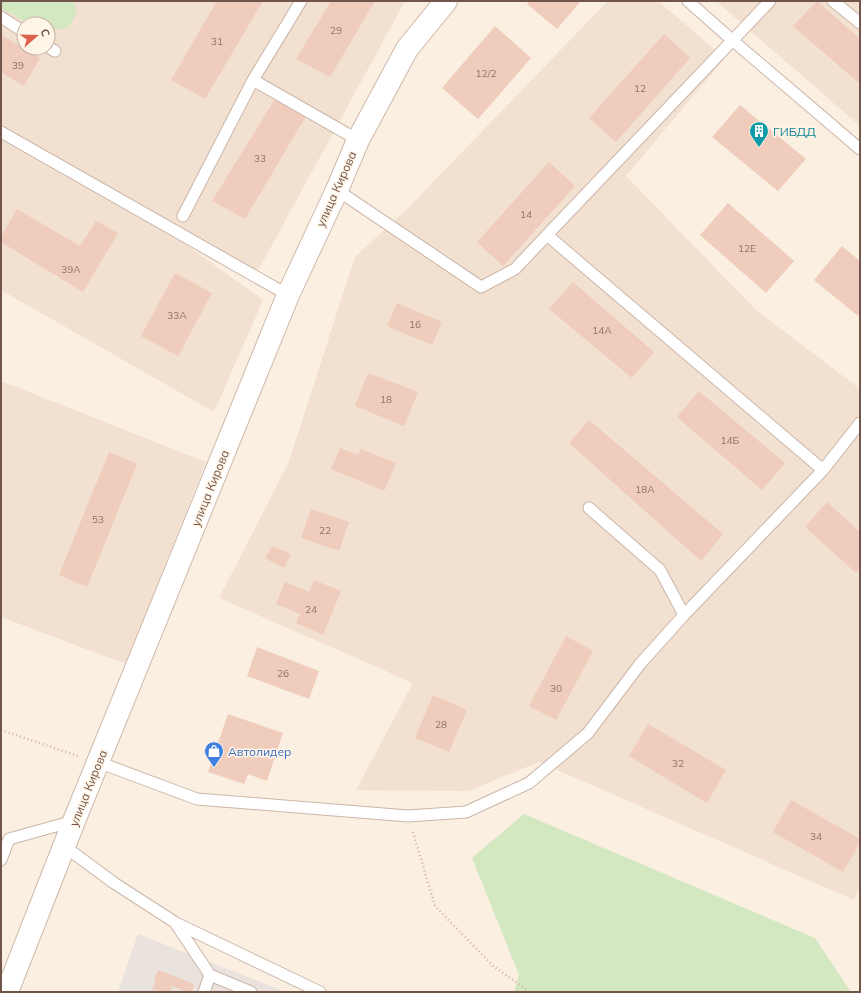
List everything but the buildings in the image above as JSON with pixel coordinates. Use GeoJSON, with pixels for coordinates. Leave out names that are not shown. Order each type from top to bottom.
{"type":"FeatureCollection","features":[{"type":"Feature","properties":{"kind":"main road","name":"улица Кирова"},"geometry":{"type":"LineString","coordinates":[[7,992],[74,821],[288,295],[337,190],[358,140],[407,49],[446,1]]}},
{"type":"Feature","properties":{"kind":"lane"},"geometry":{"type":"LineString","coordinates":[[183,216],[254,80],[301,1]]}},
{"type":"Feature","properties":{"kind":"lane"},"geometry":{"type":"LineString","coordinates":[[688,1],[860,149]]}},
{"type":"Feature","properties":{"kind":"lane"},"geometry":{"type":"LineString","coordinates":[[337,190],[481,287],[514,268],[770,1]]}},
{"type":"Feature","properties":{"kind":"lane"},"geometry":{"type":"LineString","coordinates":[[834,1],[860,23]]}},
{"type":"Feature","properties":{"kind":"lane"},"geometry":{"type":"LineString","coordinates":[[1,17],[16,27]]}},
{"type":"Feature","properties":{"kind":"lane"},"geometry":{"type":"LineString","coordinates":[[254,80],[358,140]]}},
{"type":"Feature","properties":{"kind":"lane"},"geometry":{"type":"LineString","coordinates":[[1,132],[288,295]]}},
{"type":"Feature","properties":{"kind":"lane"},"geometry":{"type":"LineString","coordinates":[[546,235],[823,470]]}},
{"type":"Feature","properties":{"kind":"lane"},"geometry":{"type":"LineString","coordinates":[[98,762],[197,799],[408,816],[466,812],[529,783],[588,733],[640,664],[684,615],[823,470],[860,423]]}},
{"type":"Feature","properties":{"kind":"lane"},"geometry":{"type":"LineString","coordinates":[[589,508],[660,570],[684,615]]}},
{"type":"Feature","properties":{"kind":"lane"},"geometry":{"type":"LineString","coordinates":[[1,860],[9,839],[74,821]]}},
{"type":"Feature","properties":{"kind":"lane"},"geometry":{"type":"LineString","coordinates":[[64,846],[114,883],[176,923],[320,992]]}},
{"type":"Feature","properties":{"kind":"lane"},"geometry":{"type":"LineString","coordinates":[[176,923],[210,975],[251,992]]}},
{"type":"Feature","properties":{"kind":"lane"},"geometry":{"type":"LineString","coordinates":[[204,992],[210,975]]}},
{"type":"Feature","properties":{"kind":"path"},"geometry":{"type":"LineString","coordinates":[[1,730],[98,762]]}},
{"type":"Feature","properties":{"kind":"path"},"geometry":{"type":"LineString","coordinates":[[408,816],[435,906],[493,966],[530,992]]}},
{"type":"Feature","properties":{"kind":"shaded area"},"geometry":{"type":"Polygon","coordinates":[[[1,1],[405,1],[255,276],[1,124],[1,1]]]}},
{"type":"Feature","properties":{"kind":"shaded area"},"geometry":{"type":"Polygon","coordinates":[[[608,1],[658,1],[725,58],[626,176],[757,311],[860,389],[860,887],[854,900],[539,762],[468,791],[356,790],[413,683],[219,598],[288,464],[355,257],[408,208],[608,1]]]}},
{"type":"Feature","properties":{"kind":"shaded area"},"geometry":{"type":"Polygon","coordinates":[[[716,1],[860,1],[860,126],[716,1]]]}},
{"type":"Feature","properties":{"kind":"shaded area"},"geometry":{"type":"Polygon","coordinates":[[[1,140],[188,246],[263,300],[214,412],[1,290],[1,140]]]}},
{"type":"Feature","properties":{"kind":"shaded area"},"geometry":{"type":"Polygon","coordinates":[[[1,381],[206,462],[126,664],[1,617],[1,381]]]}},
{"type":"Feature","properties":{"kind":"shaded area"},"geometry":{"type":"Polygon","coordinates":[[[138,934],[286,992],[118,992],[138,934]]]}},
{"type":"Feature","properties":{"kind":"green space"},"geometry":{"type":"Polygon","coordinates":[[[1,1],[74,1],[77,12],[69,27],[56,30],[56,16],[16,17],[1,8],[1,1]]]}},
{"type":"Feature","properties":{"kind":"green space"},"geometry":{"type":"Polygon","coordinates":[[[524,814],[815,938],[851,992],[514,992],[519,975],[472,858],[524,814]]]}},
{"type":"Feature","properties":{"kind":"place","name":"ГИБДД"},"geometry":{"type":"Point","coordinates":[759,148]}},
{"type":"Feature","properties":{"kind":"place","name":"Автолидер"},"geometry":{"type":"Point","coordinates":[214,768]}}]}
